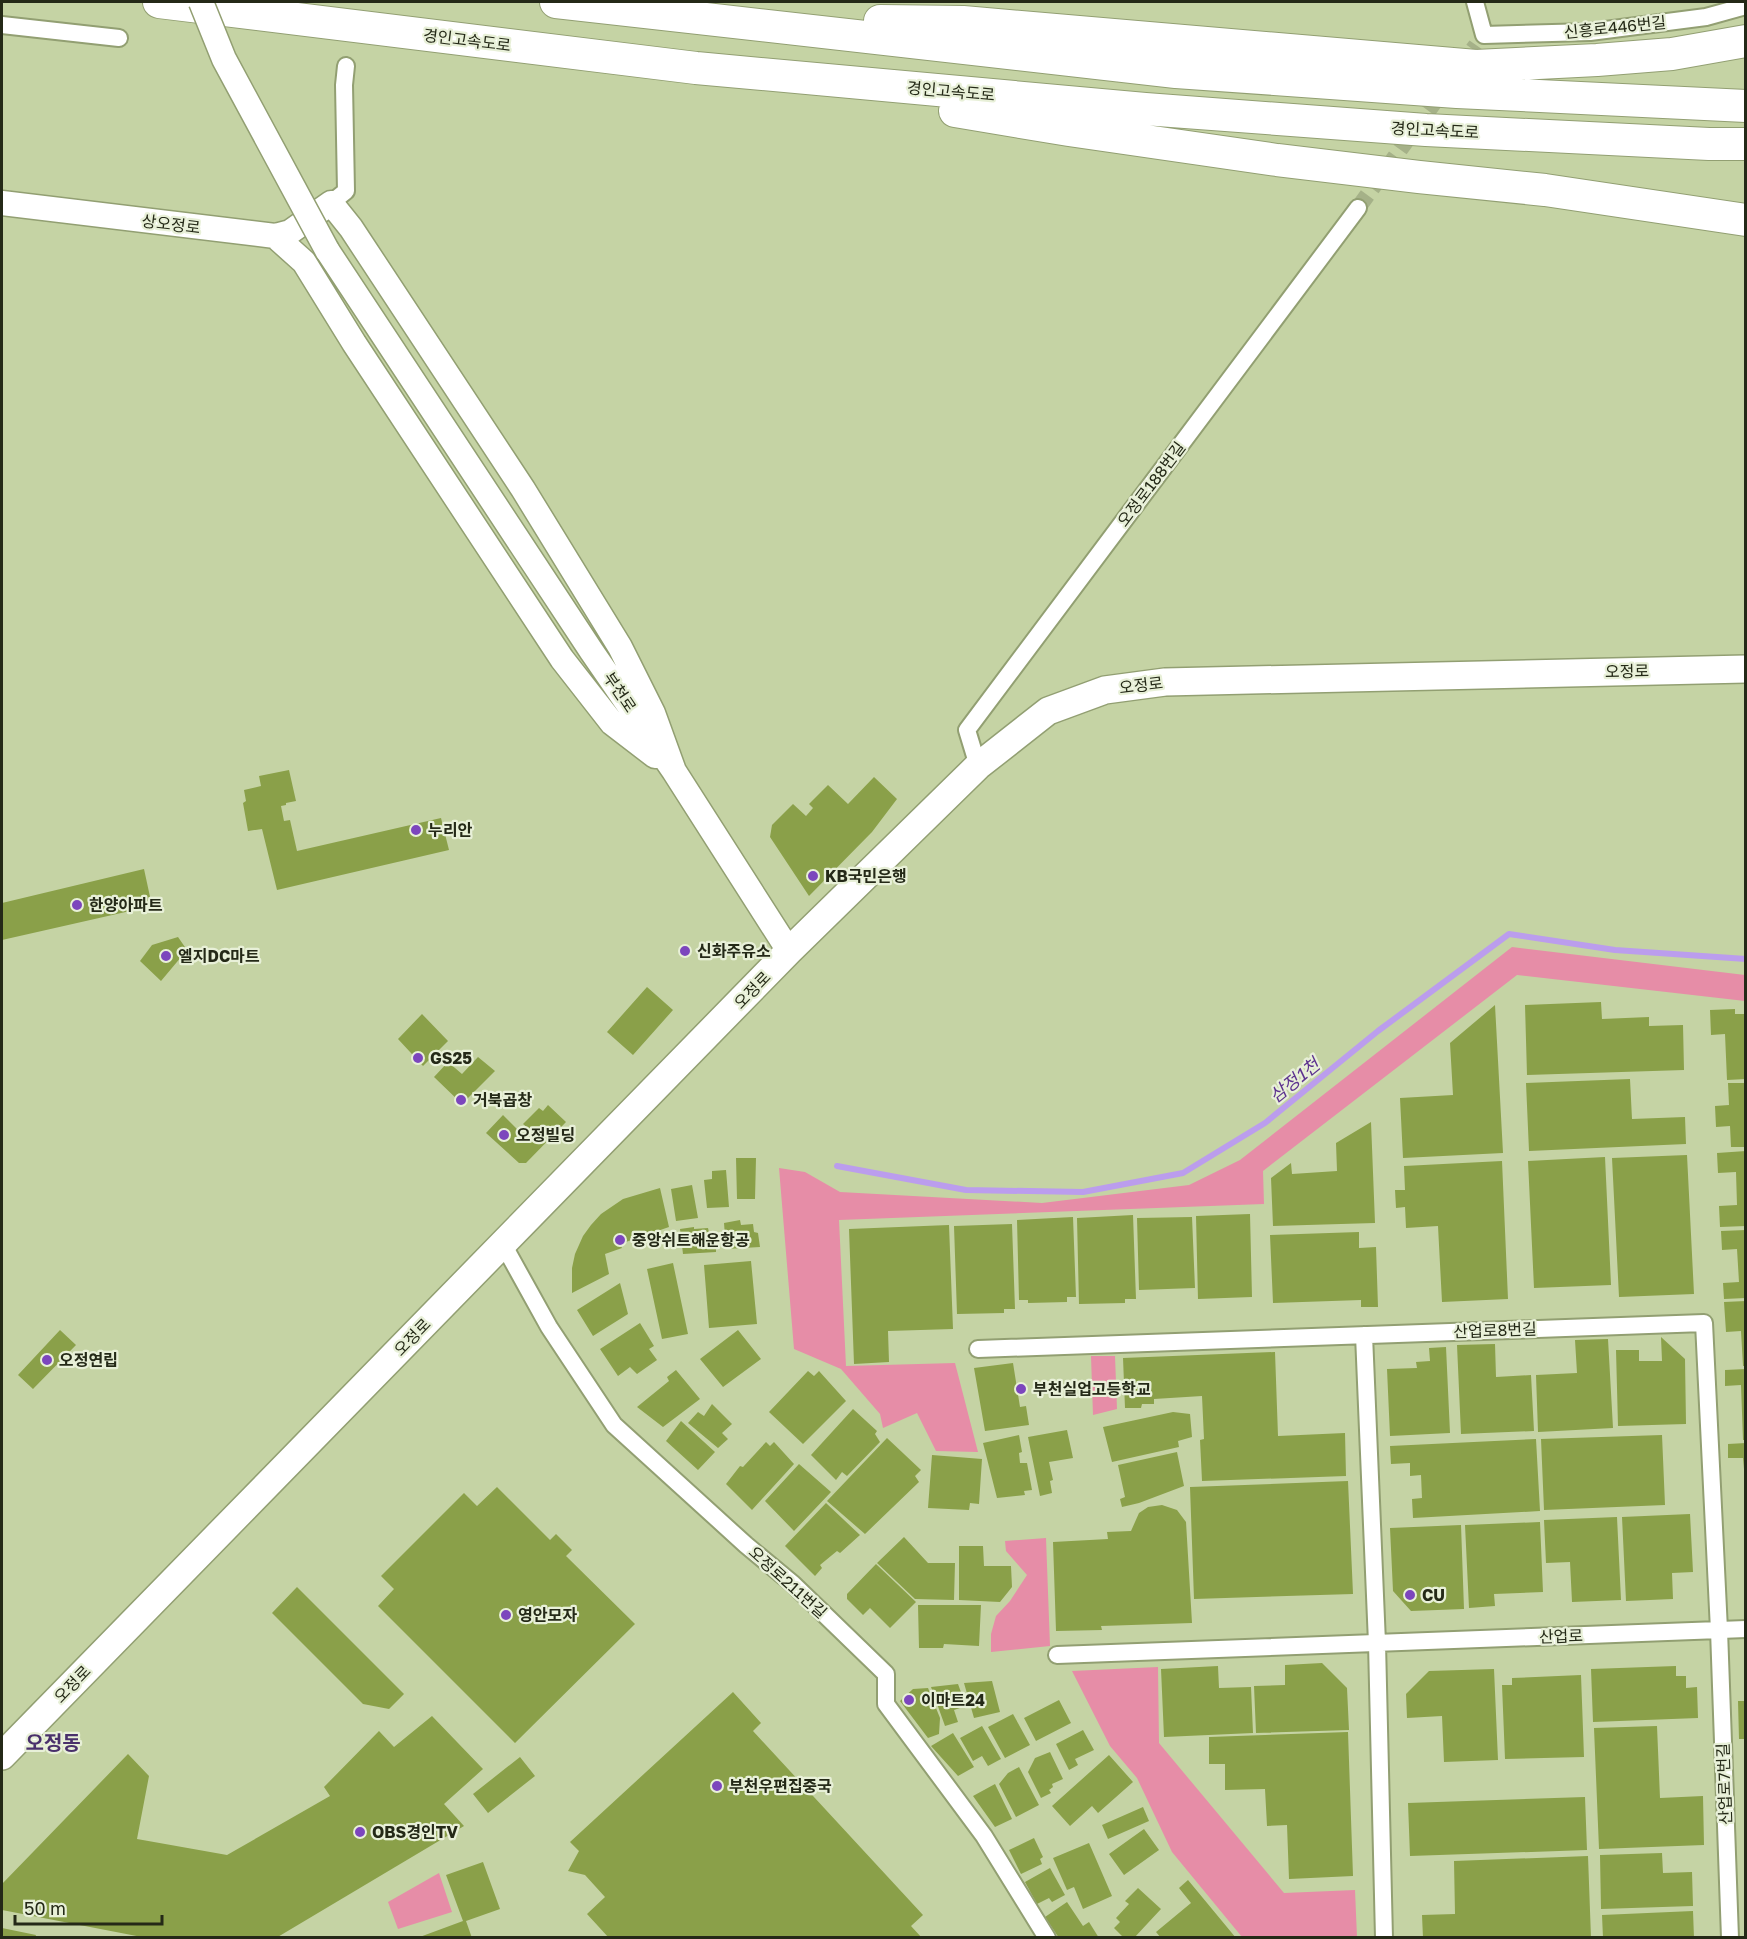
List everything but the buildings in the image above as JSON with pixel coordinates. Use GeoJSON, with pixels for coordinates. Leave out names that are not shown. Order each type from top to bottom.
{"type":"FeatureCollection","features":[{"type":"Feature","properties":{"kind":"highway","name":"경인고속도로"},"geometry":{"type":"LineString","coordinates":[[159,2],[696,68],[1145,109],[1391,127],[1746,144]]}},
{"type":"Feature","properties":{"kind":"highway"},"geometry":{"type":"LineString","coordinates":[[556,2],[1176,72],[1457,92],[1746,106]]}},
{"type":"Feature","properties":{"kind":"highway"},"geometry":{"type":"LineString","coordinates":[[693,18],[963,22],[1476,66],[1672,54],[1746,41]]}},
{"type":"Feature","properties":{"kind":"highway"},"geometry":{"type":"LineString","coordinates":[[696,68],[1092,133],[1277,160],[1545,190],[1746,220]]}},
{"type":"Feature","properties":{"kind":"main road","name":"오정로"},"geometry":{"type":"LineString","coordinates":[[2,1756],[789,951],[978,766],[1048,711],[1105,690],[1166,682],[1746,669]]}},
{"type":"Feature","properties":{"kind":"street","name":"부천로"},"geometry":{"type":"LineString","coordinates":[[201,2],[224,59],[327,250],[592,652],[674,771],[789,951]]}},
{"type":"Feature","properties":{"kind":"street","name":"신흥로446번길"},"geometry":{"type":"LineString","coordinates":[[1475,2],[1480,40],[1590,32],[1706,17],[1746,6]]}},
{"type":"Feature","properties":{"kind":"street"},"geometry":{"type":"LineString","coordinates":[[2,25],[119,38]]}},
{"type":"Feature","properties":{"kind":"street"},"geometry":{"type":"LineString","coordinates":[[346,66],[338,197],[351,228],[523,489],[620,646],[653,713],[674,771]]}},
{"type":"Feature","properties":{"kind":"street"},"geometry":{"type":"LineString","coordinates":[[275,236],[290,232],[338,197]]}},
{"type":"Feature","properties":{"kind":"street","name":"상오정로"},"geometry":{"type":"LineString","coordinates":[[2,203],[275,236]]}},
{"type":"Feature","properties":{"kind":"street","name":"오정로188번길"},"geometry":{"type":"LineString","coordinates":[[978,766],[967,730],[1358,208]]}},
{"type":"Feature","properties":{"kind":"street"},"geometry":{"type":"LineString","coordinates":[[275,236],[304,262],[354,343],[562,659],[612,723],[674,771]]}},
{"type":"Feature","properties":{"kind":"street","name":"오정로211번길"},"geometry":{"type":"LineString","coordinates":[[502,1244],[549,1327],[614,1425],[746,1545],[793,1584],[886,1674],[886,1704],[984,1836],[1047,1938]]}},
{"type":"Feature","properties":{"kind":"street","name":"산업로8번길"},"geometry":{"type":"LineString","coordinates":[[978,1349],[1704,1323],[1719,1630]]}},
{"type":"Feature","properties":{"kind":"street"},"geometry":{"type":"LineString","coordinates":[[1364,1335],[1377,1643],[1384,1938]]}},
{"type":"Feature","properties":{"kind":"street","name":"산업로"},"geometry":{"type":"LineString","coordinates":[[1057,1655],[1746,1629]]}},
{"type":"Feature","properties":{"kind":"street","name":"산업로7번길"},"geometry":{"type":"LineString","coordinates":[[1719,1630],[1730,1938]]}},
{"type":"Feature","properties":{"kind":"shaded area"},"geometry":{"type":"Polygon","coordinates":[[[1512,947],[1745,975],[1745,1001],[1517,975],[1263,1171],[1264,1204],[839,1220],[846,1366],[955,1363],[978,1452],[936,1451],[917,1413],[883,1428],[880,1414],[841,1369],[794,1349],[779,1168],[805,1172],[840,1192],[1042,1203],[1189,1185],[1240,1160],[1512,947]]]}},
{"type":"Feature","properties":{"kind":"shaded area"},"geometry":{"type":"Polygon","coordinates":[[[1091,1356],[1115,1356],[1117,1409],[1093,1415],[1091,1356]]]}},
{"type":"Feature","properties":{"kind":"shaded area"},"geometry":{"type":"Polygon","coordinates":[[[1046,1538],[1050,1646],[991,1652],[991,1634],[996,1616],[1010,1601],[1027,1575],[1006,1551],[1005,1541],[1046,1538]]]}},
{"type":"Feature","properties":{"kind":"shaded area"},"geometry":{"type":"Polygon","coordinates":[[[1158,1667],[1159,1743],[1284,1893],[1355,1890],[1357,1937],[1242,1937],[1172,1852],[1137,1778],[1110,1746],[1072,1671],[1158,1667]]]}},
{"type":"Feature","properties":{"kind":"shaded area"},"geometry":{"type":"Polygon","coordinates":[[[439,1873],[452,1912],[398,1929],[388,1902],[439,1873]]]}},
{"type":"Feature","properties":{"kind":"waterway","name":"삼정1천"},"geometry":{"type":"LineString","coordinates":[[837,1166],[966,1190],[1083,1192],[1183,1173],[1265,1123],[1378,1031],[1509,934],[1615,950],[1746,959]]}},
{"type":"Feature","properties":{"kind":"tunnel"},"geometry":{"type":"LineString","coordinates":[[1459,69],[1476,45]]}},
{"type":"Feature","properties":{"kind":"tunnel"},"geometry":{"type":"LineString","coordinates":[[1358,208],[1444,89]]}},
{"type":"Feature","properties":{"kind":"place","name":"누리안"},"geometry":{"type":"Point","coordinates":[416,830]}},
{"type":"Feature","properties":{"kind":"place","name":"KB국민은행"},"geometry":{"type":"Point","coordinates":[813,876]}},
{"type":"Feature","properties":{"kind":"place","name":"한양아파트"},"geometry":{"type":"Point","coordinates":[77,905]}},
{"type":"Feature","properties":{"kind":"place","name":"신화주유소"},"geometry":{"type":"Point","coordinates":[685,951]}},
{"type":"Feature","properties":{"kind":"place","name":"엘지DC마트"},"geometry":{"type":"Point","coordinates":[166,956]}},
{"type":"Feature","properties":{"kind":"place","name":"GS25"},"geometry":{"type":"Point","coordinates":[418,1058]}},
{"type":"Feature","properties":{"kind":"place","name":"거북곱창"},"geometry":{"type":"Point","coordinates":[461,1100]}},
{"type":"Feature","properties":{"kind":"place","name":"오정빌딩"},"geometry":{"type":"Point","coordinates":[504,1135]}},
{"type":"Feature","properties":{"kind":"place","name":"중앙쉬트해운항공"},"geometry":{"type":"Point","coordinates":[620,1240]}},
{"type":"Feature","properties":{"kind":"place","name":"오정연립"},"geometry":{"type":"Point","coordinates":[47,1360]}},
{"type":"Feature","properties":{"kind":"place","name":"부천실업고등학교"},"geometry":{"type":"Point","coordinates":[1021,1389]}},
{"type":"Feature","properties":{"kind":"place","name":"CU"},"geometry":{"type":"Point","coordinates":[1410,1595]}},
{"type":"Feature","properties":{"kind":"place","name":"영안모자"},"geometry":{"type":"Point","coordinates":[506,1615]}},
{"type":"Feature","properties":{"kind":"place","name":"이마트24"},"geometry":{"type":"Point","coordinates":[909,1700]}},
{"type":"Feature","properties":{"kind":"place","name":"부천우편집중국"},"geometry":{"type":"Point","coordinates":[717,1786]}},
{"type":"Feature","properties":{"kind":"place","name":"OBS경인TV"},"geometry":{"type":"Point","coordinates":[360,1832]}},
{"type":"Feature","properties":{"kind":"district","name":"오정동"},"geometry":{"type":"Point","coordinates":[53,1742]}}]}
